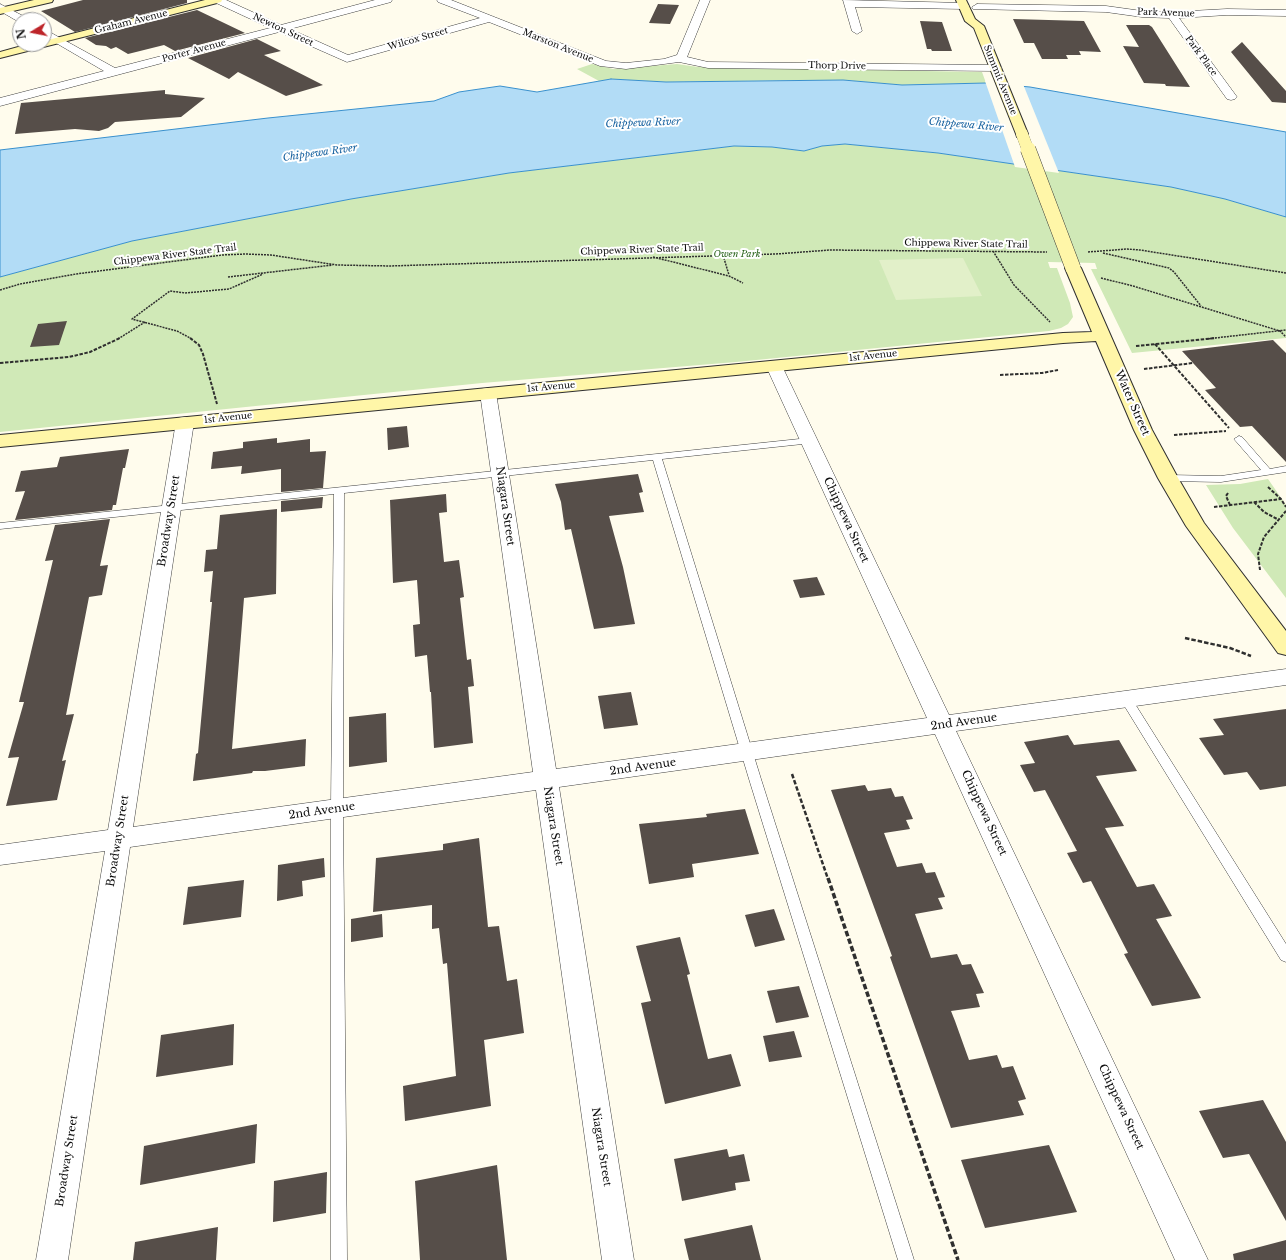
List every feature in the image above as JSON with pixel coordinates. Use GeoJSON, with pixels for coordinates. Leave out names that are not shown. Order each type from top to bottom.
{"type":"FeatureCollection","features":[{"type":"Feature","properties":{"kind":"main road"},"geometry":{"type":"LineString","coordinates":[[2,9],[48,0]]}},
{"type":"Feature","properties":{"kind":"main road","name":"Graham Avenue"},"geometry":{"type":"LineString","coordinates":[[52,42],[218,0]]}},
{"type":"Feature","properties":{"kind":"main road","name":"Summit Avenue"},"geometry":{"type":"LineString","coordinates":[[963,3],[970,21],[979,26],[1022,134]]}},
{"type":"Feature","properties":{"kind":"main road","name":"Summit Avenue"},"geometry":{"type":"LineString","coordinates":[[975,3],[982,21],[979,26]]}},
{"type":"Feature","properties":{"kind":"main road","name":"Graham Avenue"},"geometry":{"type":"LineString","coordinates":[[0,55],[12,52]]}},
{"type":"Feature","properties":{"kind":"main road","name":"Water Street"},"geometry":{"type":"LineString","coordinates":[[1022,134],[1073,268],[1143,430],[1168,478],[1196,526],[1286,647]]}},
{"type":"Feature","properties":{"kind":"main road","name":"1st Avenue"},"geometry":{"type":"LineString","coordinates":[[0,441],[1063,338],[1102,336]]}},
{"type":"Feature","properties":{"kind":"street","name":"Newton Street"},"geometry":{"type":"LineString","coordinates":[[218,0],[347,59]]}},
{"type":"Feature","properties":{"kind":"street","name":"Porter Avenue"},"geometry":{"type":"LineString","coordinates":[[0,102],[387,0]]}},
{"type":"Feature","properties":{"kind":"street","name":"Marston Avenue"},"geometry":{"type":"LineString","coordinates":[[442,0],[609,65],[626,66],[679,59]]}},
{"type":"Feature","properties":{"kind":"street"},"geometry":{"type":"LineString","coordinates":[[679,59],[682,56],[705,0]]}},
{"type":"Feature","properties":{"kind":"street"},"geometry":{"type":"LineString","coordinates":[[857,31],[848,2],[963,3]]}},
{"type":"Feature","properties":{"kind":"street","name":"Park Avenue"},"geometry":{"type":"LineString","coordinates":[[975,3],[1106,9],[1142,14],[1172,15],[1226,12],[1286,13]]}},
{"type":"Feature","properties":{"kind":"street","name":"Park Avenue"},"geometry":{"type":"LineString","coordinates":[[1106,9],[1163,6],[1226,12]]}},
{"type":"Feature","properties":{"kind":"street"},"geometry":{"type":"LineString","coordinates":[[2,9],[12,14]]}},
{"type":"Feature","properties":{"kind":"street","name":"Park Place"},"geometry":{"type":"LineString","coordinates":[[1172,15],[1230,96]]}},
{"type":"Feature","properties":{"kind":"street","name":"Wilcox Street"},"geometry":{"type":"LineString","coordinates":[[347,59],[489,19]]}},
{"type":"Feature","properties":{"kind":"street"},"geometry":{"type":"LineString","coordinates":[[52,37],[114,72]]}},
{"type":"Feature","properties":{"kind":"street","name":"Thorp Drive"},"geometry":{"type":"LineString","coordinates":[[679,59],[708,64],[997,70]]}},
{"type":"Feature","properties":{"kind":"street","name":"Chippewa Street"},"geometry":{"type":"LineString","coordinates":[[774,366],[1192,1260]]}},
{"type":"Feature","properties":{"kind":"street","name":"Niagara Street"},"geometry":{"type":"LineString","coordinates":[[488,393],[618,1260]]}},
{"type":"Feature","properties":{"kind":"street","name":"Broadway Street"},"geometry":{"type":"LineString","coordinates":[[52,1260],[185,422]]}},
{"type":"Feature","properties":{"kind":"street","name":"2nd Avenue"},"geometry":{"type":"LineString","coordinates":[[0,855],[1286,677]]}},
{"type":"Feature","properties":{"kind":"lane"},"geometry":{"type":"LineString","coordinates":[[1239,439],[1267,471]]}},
{"type":"Feature","properties":{"kind":"lane"},"geometry":{"type":"LineString","coordinates":[[1,529],[339,490],[809,441]]}},
{"type":"Feature","properties":{"kind":"lane"},"geometry":{"type":"LineString","coordinates":[[657,457],[747,752],[906,1260]]}},
{"type":"Feature","properties":{"kind":"lane"},"geometry":{"type":"LineString","coordinates":[[1168,478],[1221,479],[1286,469]]}},
{"type":"Feature","properties":{"kind":"lane"},"geometry":{"type":"LineString","coordinates":[[339,490],[337,809],[339,1260]]}},
{"type":"Feature","properties":{"kind":"lane"},"geometry":{"type":"LineString","coordinates":[[1126,699],[1286,956]]}},
{"type":"Feature","properties":{"kind":"path"},"geometry":{"type":"LineString","coordinates":[[1100,253],[1127,249],[1140,250],[1286,273]]}},
{"type":"Feature","properties":{"kind":"path","name":"Chippewa River State Trail"},"geometry":{"type":"LineString","coordinates":[[0,290],[20,284],[76,274],[222,255],[271,254],[337,265],[436,265],[650,256],[776,254],[830,250],[1054,252]]}},
{"type":"Feature","properties":{"kind":"path"},"geometry":{"type":"LineString","coordinates":[[993,251],[1014,285],[1052,323]]}},
{"type":"Feature","properties":{"kind":"path"},"geometry":{"type":"LineString","coordinates":[[1085,252],[1100,253],[1169,268],[1174,272],[1201,306]]}},
{"type":"Feature","properties":{"kind":"path"},"geometry":{"type":"LineString","coordinates":[[723,255],[729,276]]}},
{"type":"Feature","properties":{"kind":"path"},"geometry":{"type":"LineString","coordinates":[[650,256],[729,276],[743,283]]}},
{"type":"Feature","properties":{"kind":"path"},"geometry":{"type":"LineString","coordinates":[[228,278],[337,265]]}},
{"type":"Feature","properties":{"kind":"path"},"geometry":{"type":"LineString","coordinates":[[216,410],[217,404],[199,345],[194,339],[177,331],[132,319],[170,291],[185,293],[229,288],[263,274]]}},
{"type":"Feature","properties":{"kind":"path"},"geometry":{"type":"LineString","coordinates":[[1101,278],[1201,306],[1280,331],[1286,337]]}},
{"type":"Feature","properties":{"kind":"path"},"geometry":{"type":"LineString","coordinates":[[0,363],[69,357],[90,352],[114,341],[145,322]]}},
{"type":"Feature","properties":{"kind":"path"},"geometry":{"type":"LineString","coordinates":[[1136,346],[1286,330]]}},
{"type":"Feature","properties":{"kind":"path"},"geometry":{"type":"LineString","coordinates":[[1155,344],[1232,431],[1174,435]]}},
{"type":"Feature","properties":{"kind":"path"},"geometry":{"type":"LineString","coordinates":[[1144,368],[1193,363]]}},
{"type":"Feature","properties":{"kind":"path"},"geometry":{"type":"LineString","coordinates":[[1000,375],[1042,373],[1058,370]]}},
{"type":"Feature","properties":{"kind":"path"},"geometry":{"type":"LineString","coordinates":[[1256,473],[1282,499],[1286,507]]}},
{"type":"Feature","properties":{"kind":"path"},"geometry":{"type":"LineString","coordinates":[[1214,507],[1282,499]]}},
{"type":"Feature","properties":{"kind":"path"},"geometry":{"type":"LineString","coordinates":[[1254,502],[1264,512],[1279,520]]}},
{"type":"Feature","properties":{"kind":"path"},"geometry":{"type":"LineString","coordinates":[[1260,570],[1258,554],[1264,537],[1286,512]]}},
{"type":"Feature","properties":{"kind":"path"},"geometry":{"type":"LineString","coordinates":[[1185,638],[1230,648],[1251,656]]}},
{"type":"Feature","properties":{"kind":"path"},"geometry":{"type":"LineString","coordinates":[[792,774],[958,1260]]}},
{"type":"Feature","properties":{"kind":"green space"},"geometry":{"type":"Polygon","coordinates":[[[592,64],[613,69],[677,64],[698,67],[982,72],[986,83],[902,85],[843,80],[666,82],[611,79],[599,81],[577,69],[592,64]]]}},
{"type":"Feature","properties":{"kind":"green space","name":"Owen Park"},"geometry":{"type":"Polygon","coordinates":[[[845,144],[938,153],[1171,187],[1225,199],[1286,217],[1286,338],[1132,353],[1091,269],[1097,269],[1095,263],[1048,262],[1050,268],[1057,268],[1070,303],[1073,317],[1068,324],[1061,328],[1049,331],[736,362],[482,383],[0,432],[0,277],[132,241],[351,199],[509,173],[734,146],[772,147],[804,151],[822,146],[845,144]]]}},
{"type":"Feature","properties":{"kind":"green space"},"geometry":{"type":"Polygon","coordinates":[[[963,258],[982,296],[896,300],[879,260],[963,258]]]}},
{"type":"Feature","properties":{"kind":"green space"},"geometry":{"type":"Polygon","coordinates":[[[1268,479],[1286,505],[1286,598],[1233,528],[1206,485],[1240,484],[1268,479]]]}},
{"type":"Feature","properties":{"kind":"water","name":"Chippewa River"},"geometry":{"type":"Polygon","coordinates":[[[611,79],[666,82],[843,80],[902,85],[986,83],[1030,87],[1286,132],[1286,217],[1225,199],[1171,187],[938,153],[845,144],[822,146],[804,151],[772,147],[734,146],[509,173],[351,199],[132,241],[0,277],[0,150],[268,118],[434,101],[459,92],[500,86],[537,92],[611,79]]]}},
{"type":"Feature","properties":{"kind":"pier"},"geometry":{"type":"Polygon","coordinates":[[[985,81],[1023,84],[1059,173],[1015,167],[985,81]]]}},
{"type":"Feature","properties":{"kind":"building"},"geometry":{"type":"Polygon","coordinates":[[[83,0],[187,0],[187,3],[75,32],[52,18],[52,12],[41,11],[83,0]]]}},
{"type":"Feature","properties":{"kind":"building"},"geometry":{"type":"Polygon","coordinates":[[[658,4],[679,5],[670,24],[649,23],[658,4]]]}},
{"type":"Feature","properties":{"kind":"building"},"geometry":{"type":"Polygon","coordinates":[[[197,10],[245,33],[175,51],[164,45],[128,54],[116,47],[111,49],[106,46],[96,45],[85,38],[197,10]]]}},
{"type":"Feature","properties":{"kind":"building"},"geometry":{"type":"Polygon","coordinates":[[[1013,19],[1084,21],[1101,52],[1079,51],[1081,55],[1066,55],[1068,59],[1042,59],[1034,43],[1024,43],[1013,19]]]}},
{"type":"Feature","properties":{"kind":"building"},"geometry":{"type":"Polygon","coordinates":[[[920,21],[942,22],[952,51],[932,51],[931,49],[927,49],[920,21]]]}},
{"type":"Feature","properties":{"kind":"building"},"geometry":{"type":"Polygon","coordinates":[[[1126,25],[1149,25],[1152,27],[1190,87],[1144,83],[1123,46],[1139,47],[1126,25]]]}},
{"type":"Feature","properties":{"kind":"building"},"geometry":{"type":"Polygon","coordinates":[[[257,39],[281,51],[264,55],[323,85],[286,96],[238,72],[229,79],[188,58],[257,39]]]}},
{"type":"Feature","properties":{"kind":"building"},"geometry":{"type":"Polygon","coordinates":[[[1242,42],[1286,91],[1286,103],[1272,102],[1231,52],[1242,42]]]}},
{"type":"Feature","properties":{"kind":"building"},"geometry":{"type":"Polygon","coordinates":[[[165,90],[165,94],[205,98],[181,117],[115,122],[108,128],[99,131],[75,129],[15,134],[21,103],[165,90]]]}},
{"type":"Feature","properties":{"kind":"building"},"geometry":{"type":"Polygon","coordinates":[[[67,321],[59,345],[30,347],[38,324],[67,321]]]}},
{"type":"Feature","properties":{"kind":"building"},"geometry":{"type":"Polygon","coordinates":[[[1273,340],[1286,353],[1286,462],[1252,426],[1240,427],[1205,390],[1216,388],[1182,351],[1273,340]]]}},
{"type":"Feature","properties":{"kind":"building"},"geometry":{"type":"Polygon","coordinates":[[[407,426],[409,447],[388,450],[387,428],[407,426]]]}},
{"type":"Feature","properties":{"kind":"building"},"geometry":{"type":"Polygon","coordinates":[[[277,438],[277,443],[310,439],[310,452],[326,451],[323,488],[281,492],[281,469],[241,474],[242,466],[211,469],[213,452],[243,448],[243,442],[277,438]]]}},
{"type":"Feature","properties":{"kind":"building"},"geometry":{"type":"Polygon","coordinates":[[[129,449],[125,468],[123,468],[116,505],[113,505],[112,510],[15,520],[25,491],[15,492],[21,471],[57,467],[60,457],[129,449]]]}},
{"type":"Feature","properties":{"kind":"building"},"geometry":{"type":"Polygon","coordinates":[[[638,474],[643,492],[639,493],[644,512],[609,516],[623,567],[635,624],[594,629],[571,529],[565,530],[561,502],[555,484],[638,474]]]}},
{"type":"Feature","properties":{"kind":"building"},"geometry":{"type":"Polygon","coordinates":[[[446,494],[447,512],[439,513],[444,562],[459,560],[464,597],[460,598],[467,660],[471,659],[474,686],[468,687],[473,743],[434,748],[431,692],[427,655],[415,657],[413,625],[420,624],[417,580],[393,583],[390,500],[446,494]]]}},
{"type":"Feature","properties":{"kind":"building"},"geometry":{"type":"Polygon","coordinates":[[[323,497],[322,508],[281,512],[281,501],[323,497]]]}},
{"type":"Feature","properties":{"kind":"building"},"geometry":{"type":"Polygon","coordinates":[[[277,509],[276,594],[244,598],[232,749],[306,739],[305,766],[253,771],[252,773],[193,781],[196,754],[198,753],[212,602],[210,602],[213,571],[204,572],[206,550],[217,549],[220,515],[277,509]]]}},
{"type":"Feature","properties":{"kind":"building"},"geometry":{"type":"Polygon","coordinates":[[[110,519],[100,566],[108,565],[102,595],[89,597],[66,715],[74,714],[62,761],[66,760],[57,800],[6,806],[19,757],[8,758],[24,702],[19,702],[53,560],[45,561],[55,525],[110,519]]]}},
{"type":"Feature","properties":{"kind":"building"},"geometry":{"type":"Polygon","coordinates":[[[817,577],[825,595],[800,598],[793,580],[817,577]]]}},
{"type":"Feature","properties":{"kind":"building"},"geometry":{"type":"Polygon","coordinates":[[[631,692],[638,725],[604,729],[598,696],[631,692]]]}},
{"type":"Feature","properties":{"kind":"building"},"geometry":{"type":"Polygon","coordinates":[[[1286,709],[1286,786],[1260,790],[1247,772],[1224,775],[1199,738],[1224,735],[1213,719],[1286,709]]]}},
{"type":"Feature","properties":{"kind":"building"},"geometry":{"type":"Polygon","coordinates":[[[386,713],[387,762],[349,767],[349,717],[386,713]]]}},
{"type":"Feature","properties":{"kind":"building"},"geometry":{"type":"Polygon","coordinates":[[[1068,735],[1074,745],[1119,740],[1137,771],[1096,776],[1124,826],[1105,828],[1137,887],[1154,884],[1172,916],[1156,919],[1201,998],[1152,1006],[1124,954],[1128,953],[1091,881],[1083,883],[1067,853],[1077,851],[1045,790],[1034,792],[1020,765],[1035,763],[1024,742],[1068,735]]]}},
{"type":"Feature","properties":{"kind":"building"},"geometry":{"type":"Polygon","coordinates":[[[865,785],[868,791],[891,788],[895,797],[903,796],[913,819],[906,820],[910,829],[884,833],[897,867],[922,863],[926,873],[935,872],[945,897],[938,898],[943,909],[915,914],[931,958],[957,954],[962,965],[971,964],[984,993],[976,994],[980,1007],[951,1011],[969,1060],[997,1055],[1002,1068],[1013,1066],[1026,1099],[1018,1101],[1024,1115],[951,1128],[890,957],[892,956],[831,790],[865,785]]]}},
{"type":"Feature","properties":{"kind":"building"},"geometry":{"type":"Polygon","coordinates":[[[745,809],[759,854],[692,864],[694,877],[649,884],[639,824],[707,817],[706,814],[745,809]]]}},
{"type":"Feature","properties":{"kind":"building"},"geometry":{"type":"Polygon","coordinates":[[[479,838],[488,927],[499,926],[507,981],[517,979],[524,1033],[484,1040],[491,1106],[405,1121],[403,1086],[456,1076],[447,963],[443,964],[439,928],[432,929],[432,905],[373,912],[376,858],[443,850],[443,844],[479,838]]]}},
{"type":"Feature","properties":{"kind":"building"},"geometry":{"type":"Polygon","coordinates":[[[324,858],[325,877],[302,881],[303,896],[277,901],[278,865],[324,858]]]}},
{"type":"Feature","properties":{"kind":"building"},"geometry":{"type":"Polygon","coordinates":[[[244,880],[241,917],[183,925],[188,887],[244,880]]]}},
{"type":"Feature","properties":{"kind":"building"},"geometry":{"type":"Polygon","coordinates":[[[774,909],[785,940],[755,947],[745,915],[774,909]]]}},
{"type":"Feature","properties":{"kind":"building"},"geometry":{"type":"Polygon","coordinates":[[[382,914],[383,937],[351,942],[351,919],[382,914]]]}},
{"type":"Feature","properties":{"kind":"building"},"geometry":{"type":"Polygon","coordinates":[[[680,937],[690,974],[687,975],[708,1059],[731,1054],[741,1086],[665,1104],[641,1003],[651,1001],[636,946],[680,937]]]}},
{"type":"Feature","properties":{"kind":"building"},"geometry":{"type":"Polygon","coordinates":[[[799,986],[809,1017],[776,1023],[767,991],[799,986]]]}},
{"type":"Feature","properties":{"kind":"building"},"geometry":{"type":"Polygon","coordinates":[[[234,1024],[233,1065],[156,1077],[161,1035],[234,1024]]]}},
{"type":"Feature","properties":{"kind":"building"},"geometry":{"type":"Polygon","coordinates":[[[794,1031],[802,1057],[769,1062],[763,1036],[794,1031]]]}},
{"type":"Feature","properties":{"kind":"building"},"geometry":{"type":"Polygon","coordinates":[[[1263,1100],[1286,1142],[1286,1221],[1249,1154],[1223,1158],[1199,1111],[1263,1100]]]}},
{"type":"Feature","properties":{"kind":"building"},"geometry":{"type":"Polygon","coordinates":[[[257,1124],[255,1163],[140,1185],[144,1146],[257,1124]]]}},
{"type":"Feature","properties":{"kind":"building"},"geometry":{"type":"Polygon","coordinates":[[[1049,1145],[1077,1212],[985,1228],[961,1160],[1049,1145]]]}},
{"type":"Feature","properties":{"kind":"building"},"geometry":{"type":"Polygon","coordinates":[[[727,1149],[729,1157],[744,1154],[750,1181],[735,1183],[736,1190],[682,1201],[674,1159],[727,1149]]]}},
{"type":"Feature","properties":{"kind":"building"},"geometry":{"type":"Polygon","coordinates":[[[497,1165],[507,1260],[420,1260],[415,1181],[497,1165]]]}},
{"type":"Feature","properties":{"kind":"building"},"geometry":{"type":"Polygon","coordinates":[[[327,1172],[326,1213],[273,1222],[274,1181],[327,1172]]]}},
{"type":"Feature","properties":{"kind":"building"},"geometry":{"type":"Polygon","coordinates":[[[752,1225],[761,1260],[689,1260],[684,1239],[752,1225]]]}},
{"type":"Feature","properties":{"kind":"building"},"geometry":{"type":"Polygon","coordinates":[[[218,1227],[216,1260],[133,1260],[135,1242],[218,1227]]]}},
{"type":"Feature","properties":{"kind":"building"},"geometry":{"type":"Polygon","coordinates":[[[1286,1240],[1286,1260],[1234,1260],[1233,1254],[1286,1240]]]}}]}
